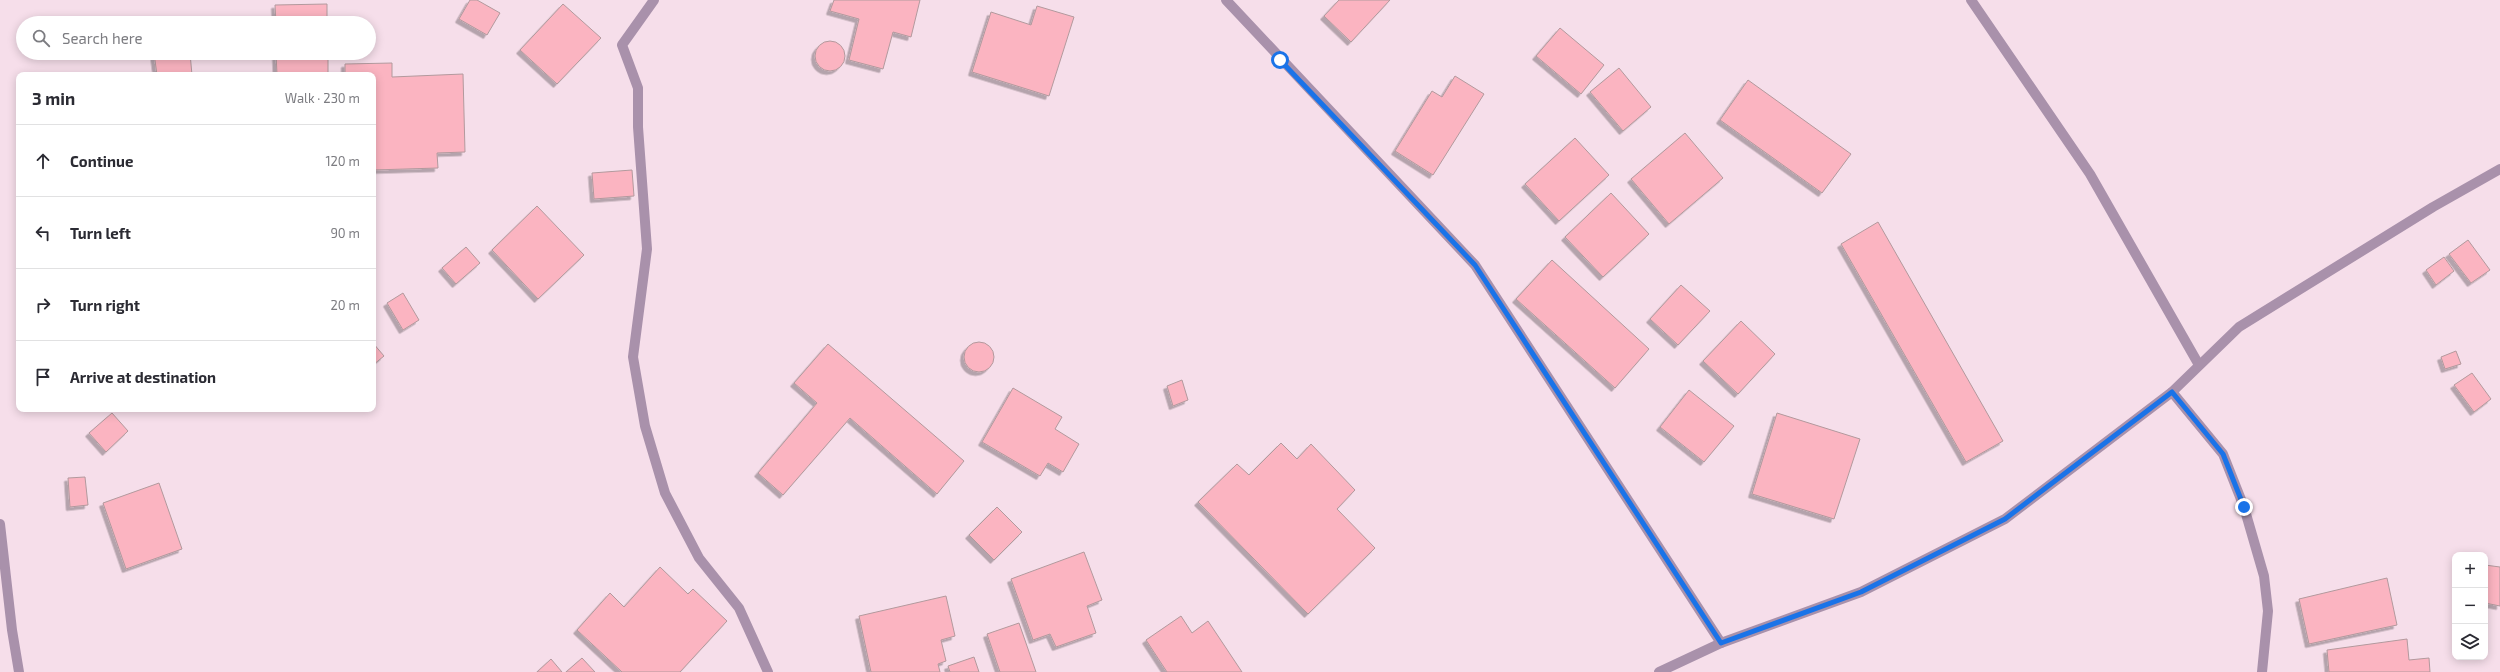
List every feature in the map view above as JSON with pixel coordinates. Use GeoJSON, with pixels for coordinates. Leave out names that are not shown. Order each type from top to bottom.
{"type":"FeatureCollection","features":[{"type":"Feature","properties":{"kind":"street"},"geometry":{"type":"LineString","coordinates":[[654,0],[622,45],[638,88],[638,127],[647,249],[633,357],[645,426],[665,493],[698,558],[739,608],[768,672]]}},
{"type":"Feature","properties":{"kind":"street"},"geometry":{"type":"LineString","coordinates":[[1226,0],[1475,265],[1721,643]]}},
{"type":"Feature","properties":{"kind":"street"},"geometry":{"type":"LineString","coordinates":[[1971,0],[2090,174],[2199,365]]}},
{"type":"Feature","properties":{"kind":"street"},"geometry":{"type":"LineString","coordinates":[[1660,672],[1721,643],[1861,592],[2005,519],[2172,392],[2239,327],[2432,207],[2500,169]]}},
{"type":"Feature","properties":{"kind":"street"},"geometry":{"type":"LineString","coordinates":[[2172,392],[2223,454],[2244,507],[2265,583],[2268,611],[2262,672]]}},
{"type":"Feature","properties":{"kind":"street"},"geometry":{"type":"LineString","coordinates":[[0,524],[12,630],[19,672]]}},
{"type":"Feature","properties":{"kind":"building"},"geometry":{"type":"Polygon","coordinates":[[[470,0],[477,0],[500,13],[487,35],[459,19],[470,0]]]}},
{"type":"Feature","properties":{"kind":"building"},"geometry":{"type":"Polygon","coordinates":[[[834,0],[920,0],[911,37],[893,32],[883,69],[849,60],[859,19],[830,11],[834,0]]]}},
{"type":"Feature","properties":{"kind":"building"},"geometry":{"type":"Polygon","coordinates":[[[1339,0],[1390,0],[1351,42],[1324,16],[1339,0]]]}},
{"type":"Feature","properties":{"kind":"building"},"geometry":{"type":"Polygon","coordinates":[[[327,4],[327,16],[276,16],[275,5],[327,4]]]}},
{"type":"Feature","properties":{"kind":"building"},"geometry":{"type":"Polygon","coordinates":[[[563,4],[601,38],[557,84],[520,50],[563,4]]]}},
{"type":"Feature","properties":{"kind":"building"},"geometry":{"type":"Polygon","coordinates":[[[1037,6],[1074,17],[1049,96],[972,72],[991,12],[1031,25],[1037,6]]]}},
{"type":"Feature","properties":{"kind":"building"},"geometry":{"type":"Polygon","coordinates":[[[1560,28],[1604,65],[1581,94],[1536,56],[1560,28]]]}},
{"type":"Feature","properties":{"kind":"building"},"geometry":{"type":"Polygon","coordinates":[[[830,41],[841,45],[845,56],[841,67],[830,71],[819,67],[815,56],[819,45],[830,41]]]}},
{"type":"Feature","properties":{"kind":"building"},"geometry":{"type":"Polygon","coordinates":[[[155,60],[191,60],[192,72],[157,72],[155,60]]]}},
{"type":"Feature","properties":{"kind":"building"},"geometry":{"type":"Polygon","coordinates":[[[276,60],[328,60],[328,72],[277,72],[276,60]]]}},
{"type":"Feature","properties":{"kind":"building"},"geometry":{"type":"Polygon","coordinates":[[[392,63],[392,77],[463,74],[465,152],[437,153],[438,168],[376,170],[376,72],[345,72],[345,64],[392,63]]]}},
{"type":"Feature","properties":{"kind":"building"},"geometry":{"type":"Polygon","coordinates":[[[1619,68],[1651,107],[1623,131],[1590,92],[1619,68]]]}},
{"type":"Feature","properties":{"kind":"building"},"geometry":{"type":"Polygon","coordinates":[[[1455,76],[1484,94],[1433,175],[1395,151],[1432,91],[1442,97],[1455,76]]]}},
{"type":"Feature","properties":{"kind":"building"},"geometry":{"type":"Polygon","coordinates":[[[1748,80],[1851,154],[1822,193],[1720,120],[1748,80]]]}},
{"type":"Feature","properties":{"kind":"building"},"geometry":{"type":"Polygon","coordinates":[[[1685,133],[1723,178],[1669,224],[1631,179],[1685,133]]]}},
{"type":"Feature","properties":{"kind":"building"},"geometry":{"type":"Polygon","coordinates":[[[1575,138],[1609,175],[1559,221],[1525,184],[1575,138]]]}},
{"type":"Feature","properties":{"kind":"building"},"geometry":{"type":"Polygon","coordinates":[[[632,170],[634,196],[594,199],[592,173],[632,170]]]}},
{"type":"Feature","properties":{"kind":"building"},"geometry":{"type":"Polygon","coordinates":[[[1611,193],[1649,234],[1603,277],[1565,237],[1611,193]]]}},
{"type":"Feature","properties":{"kind":"building"},"geometry":{"type":"Polygon","coordinates":[[[537,206],[584,255],[538,299],[492,250],[537,206]]]}},
{"type":"Feature","properties":{"kind":"building"},"geometry":{"type":"Polygon","coordinates":[[[1878,222],[2003,441],[1966,462],[1841,244],[1878,222]]]}},
{"type":"Feature","properties":{"kind":"building"},"geometry":{"type":"Polygon","coordinates":[[[2468,240],[2490,270],[2471,283],[2449,254],[2468,240]]]}},
{"type":"Feature","properties":{"kind":"building"},"geometry":{"type":"Polygon","coordinates":[[[466,247],[480,263],[456,284],[442,268],[466,247]]]}},
{"type":"Feature","properties":{"kind":"building"},"geometry":{"type":"Polygon","coordinates":[[[2444,257],[2454,271],[2436,285],[2426,270],[2444,257]]]}},
{"type":"Feature","properties":{"kind":"building"},"geometry":{"type":"Polygon","coordinates":[[[1552,260],[1649,349],[1615,388],[1516,299],[1552,260]]]}},
{"type":"Feature","properties":{"kind":"building"},"geometry":{"type":"Polygon","coordinates":[[[1681,285],[1710,311],[1678,345],[1650,319],[1681,285]]]}},
{"type":"Feature","properties":{"kind":"building"},"geometry":{"type":"Polygon","coordinates":[[[403,293],[419,320],[403,330],[387,303],[403,293]]]}},
{"type":"Feature","properties":{"kind":"building"},"geometry":{"type":"Polygon","coordinates":[[[1741,321],[1775,354],[1738,394],[1703,361],[1741,321]]]}},
{"type":"Feature","properties":{"kind":"building"},"geometry":{"type":"Polygon","coordinates":[[[979,342],[985,343],[993,351],[993,363],[985,371],[979,372],[973,371],[965,363],[964,357],[965,351],[973,343],[979,342]]]}},
{"type":"Feature","properties":{"kind":"building"},"geometry":{"type":"Polygon","coordinates":[[[828,344],[964,461],[937,494],[850,418],[783,495],[758,473],[817,403],[794,383],[828,344]]]}},
{"type":"Feature","properties":{"kind":"building"},"geometry":{"type":"Polygon","coordinates":[[[376,347],[384,356],[376,363],[376,347]]]}},
{"type":"Feature","properties":{"kind":"building"},"geometry":{"type":"Polygon","coordinates":[[[2456,351],[2461,364],[2445,369],[2441,357],[2456,351]]]}},
{"type":"Feature","properties":{"kind":"building"},"geometry":{"type":"Polygon","coordinates":[[[2472,373],[2491,399],[2474,412],[2454,385],[2472,373]]]}},
{"type":"Feature","properties":{"kind":"building"},"geometry":{"type":"Polygon","coordinates":[[[1182,380],[1188,400],[1173,406],[1167,386],[1182,380]]]}},
{"type":"Feature","properties":{"kind":"building"},"geometry":{"type":"Polygon","coordinates":[[[1013,388],[1062,417],[1055,429],[1079,444],[1063,472],[1048,463],[1040,476],[982,442],[1013,388]]]}},
{"type":"Feature","properties":{"kind":"building"},"geometry":{"type":"Polygon","coordinates":[[[1689,390],[1734,426],[1704,462],[1660,427],[1689,390]]]}},
{"type":"Feature","properties":{"kind":"building"},"geometry":{"type":"Polygon","coordinates":[[[112,413],[128,431],[106,452],[89,433],[112,413]]]}},
{"type":"Feature","properties":{"kind":"building"},"geometry":{"type":"Polygon","coordinates":[[[1777,413],[1860,439],[1834,519],[1752,494],[1777,413]]]}},
{"type":"Feature","properties":{"kind":"building"},"geometry":{"type":"Polygon","coordinates":[[[1281,443],[1297,459],[1311,444],[1355,490],[1337,509],[1375,548],[1308,614],[1198,502],[1237,464],[1249,475],[1281,443]]]}},
{"type":"Feature","properties":{"kind":"building"},"geometry":{"type":"Polygon","coordinates":[[[85,477],[88,505],[70,507],[68,478],[85,477]]]}},
{"type":"Feature","properties":{"kind":"building"},"geometry":{"type":"Polygon","coordinates":[[[159,483],[182,549],[126,569],[103,503],[159,483]]]}},
{"type":"Feature","properties":{"kind":"building"},"geometry":{"type":"Polygon","coordinates":[[[997,507],[1022,532],[994,560],[969,535],[997,507]]]}},
{"type":"Feature","properties":{"kind":"building"},"geometry":{"type":"Polygon","coordinates":[[[1084,552],[1102,600],[1087,606],[1096,633],[1056,647],[1050,634],[1033,640],[1011,579],[1084,552]]]}},
{"type":"Feature","properties":{"kind":"building"},"geometry":{"type":"Polygon","coordinates":[[[2488,565],[2500,567],[2500,606],[2488,604],[2488,565]]]}},
{"type":"Feature","properties":{"kind":"building"},"geometry":{"type":"Polygon","coordinates":[[[660,567],[688,594],[693,589],[727,621],[680,672],[622,672],[577,630],[610,593],[624,607],[660,567]]]}},
{"type":"Feature","properties":{"kind":"building"},"geometry":{"type":"Polygon","coordinates":[[[2387,578],[2397,625],[2309,644],[2299,599],[2387,578]]]}},
{"type":"Feature","properties":{"kind":"building"},"geometry":{"type":"Polygon","coordinates":[[[946,596],[955,636],[941,640],[946,661],[938,664],[940,672],[871,672],[859,616],[946,596]]]}},
{"type":"Feature","properties":{"kind":"building"},"geometry":{"type":"Polygon","coordinates":[[[1181,616],[1192,633],[1208,621],[1242,672],[1167,672],[1146,640],[1181,616]]]}},
{"type":"Feature","properties":{"kind":"building"},"geometry":{"type":"Polygon","coordinates":[[[1019,623],[1036,672],[1000,672],[987,634],[1019,623]]]}},
{"type":"Feature","properties":{"kind":"building"},"geometry":{"type":"Polygon","coordinates":[[[2407,639],[2409,660],[2429,658],[2430,672],[2329,672],[2327,650],[2407,639]]]}},
{"type":"Feature","properties":{"kind":"building"},"geometry":{"type":"Polygon","coordinates":[[[974,657],[979,672],[950,672],[948,666],[974,657]]]}},
{"type":"Feature","properties":{"kind":"building"},"geometry":{"type":"Polygon","coordinates":[[[582,658],[595,672],[566,672],[582,658]]]}},
{"type":"Feature","properties":{"kind":"building"},"geometry":{"type":"Polygon","coordinates":[[[551,659],[562,672],[537,672],[551,659]]]}},
{"type":"Feature","properties":{"kind":"route"},"geometry":{"type":"LineString","coordinates":[[1280,60],[1475,265],[1721,643],[1861,592],[2005,519],[2172,392],[2223,454],[2244,507]]}}]}
